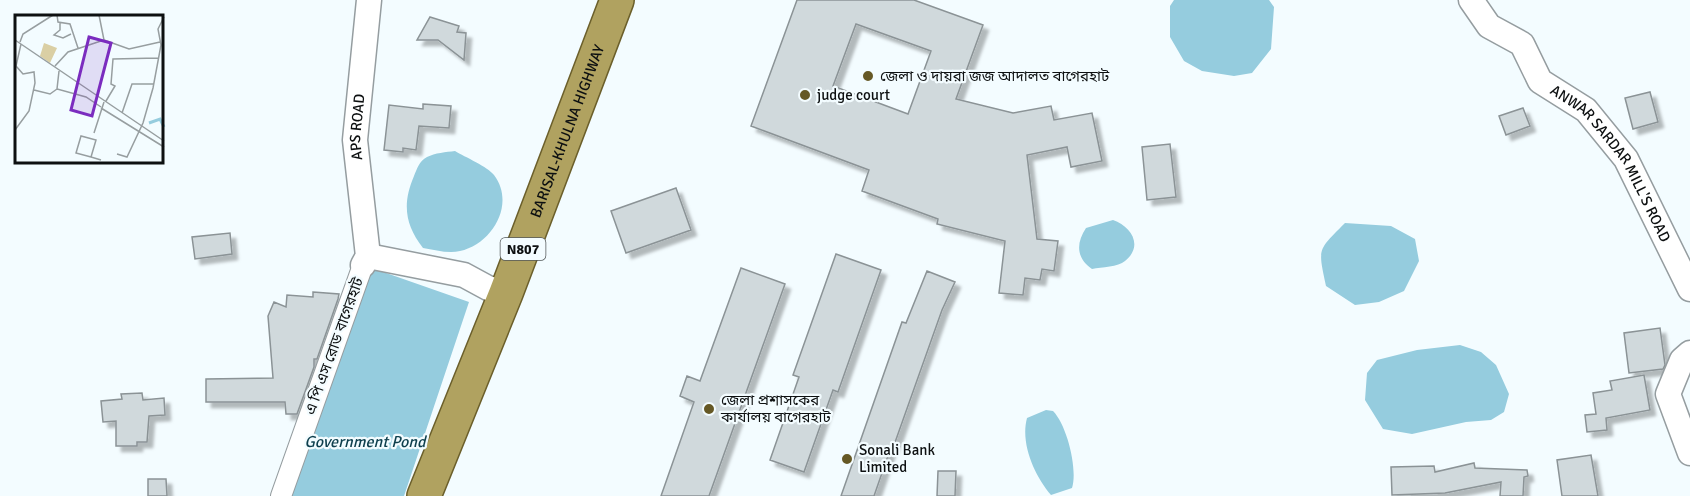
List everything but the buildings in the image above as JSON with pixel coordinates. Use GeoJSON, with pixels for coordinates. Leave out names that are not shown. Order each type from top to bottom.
{"type":"FeatureCollection","features":[{"type":"Feature","properties":{"kind":"highway","name":"BARISAL-KHULNA HIGHWAY"},"geometry":{"type":"LineString","coordinates":[[424,496],[506,293],[617,0]]}},
{"type":"Feature","properties":{"kind":"street","name":"APS ROAD"},"geometry":{"type":"LineString","coordinates":[[365,260],[355,140],[369,0]]}},
{"type":"Feature","properties":{"kind":"street","name":"ANWAR SARDAR MILL'S ROAD"},"geometry":{"type":"LineString","coordinates":[[1470,0],[1489,26],[1522,44],[1540,81],[1586,110],[1626,159],[1690,289]]}},
{"type":"Feature","properties":{"kind":"street"},"geometry":{"type":"LineString","coordinates":[[365,260],[464,275],[488,288],[506,293]]}},
{"type":"Feature","properties":{"kind":"street","name":"এ পি এস রোড বাগেরহাট"},"geometry":{"type":"LineString","coordinates":[[281,496],[365,260]]}},
{"type":"Feature","properties":{"kind":"street"},"geometry":{"type":"LineString","coordinates":[[1690,353],[1683,360],[1668,394],[1690,453]]}},
{"type":"Feature","properties":{"kind":"water"},"geometry":{"type":"Polygon","coordinates":[[[1174,0],[1269,0],[1274,7],[1271,49],[1252,73],[1234,76],[1202,71],[1184,61],[1170,37],[1170,6],[1174,0]]]}},
{"type":"Feature","properties":{"kind":"water"},"geometry":{"type":"Polygon","coordinates":[[[455,151],[482,165],[494,175],[500,186],[501,210],[491,232],[472,247],[451,252],[423,248],[412,231],[407,214],[410,186],[424,159],[455,151]]]}},
{"type":"Feature","properties":{"kind":"water"},"geometry":{"type":"Polygon","coordinates":[[[1113,220],[1130,232],[1134,249],[1122,263],[1092,269],[1080,255],[1080,239],[1086,228],[1113,220]]]}},
{"type":"Feature","properties":{"kind":"water"},"geometry":{"type":"Polygon","coordinates":[[[1345,223],[1391,226],[1415,239],[1419,261],[1404,291],[1379,302],[1355,305],[1326,286],[1322,251],[1329,239],[1345,223]]]}},
{"type":"Feature","properties":{"kind":"water","name":"Government Pond"},"geometry":{"type":"Polygon","coordinates":[[[369,267],[469,302],[404,496],[288,496],[369,267]]]}},
{"type":"Feature","properties":{"kind":"water"},"geometry":{"type":"Polygon","coordinates":[[[1460,345],[1481,352],[1496,365],[1509,394],[1504,412],[1491,420],[1466,422],[1412,434],[1383,429],[1365,400],[1367,373],[1377,360],[1417,350],[1460,345]]]}},
{"type":"Feature","properties":{"kind":"water"},"geometry":{"type":"Polygon","coordinates":[[[1046,410],[1053,411],[1063,426],[1074,470],[1072,488],[1051,495],[1030,459],[1025,428],[1027,418],[1046,410]]]}},
{"type":"Feature","properties":{"kind":"place","name":"জেলা ও দায়রা জজ আদালত বাগেরহাট"},"geometry":{"type":"Point","coordinates":[868,76]}},
{"type":"Feature","properties":{"kind":"place","name":"judge court"},"geometry":{"type":"Point","coordinates":[805,95]}},
{"type":"Feature","properties":{"kind":"place","name":"জেলা প্রশাসকের কার্যালয় বাগেরহাট"},"geometry":{"type":"Point","coordinates":[709,409]}},
{"type":"Feature","properties":{"kind":"place","name":"Sonali Bank Limited"},"geometry":{"type":"Point","coordinates":[847,459]}}]}
